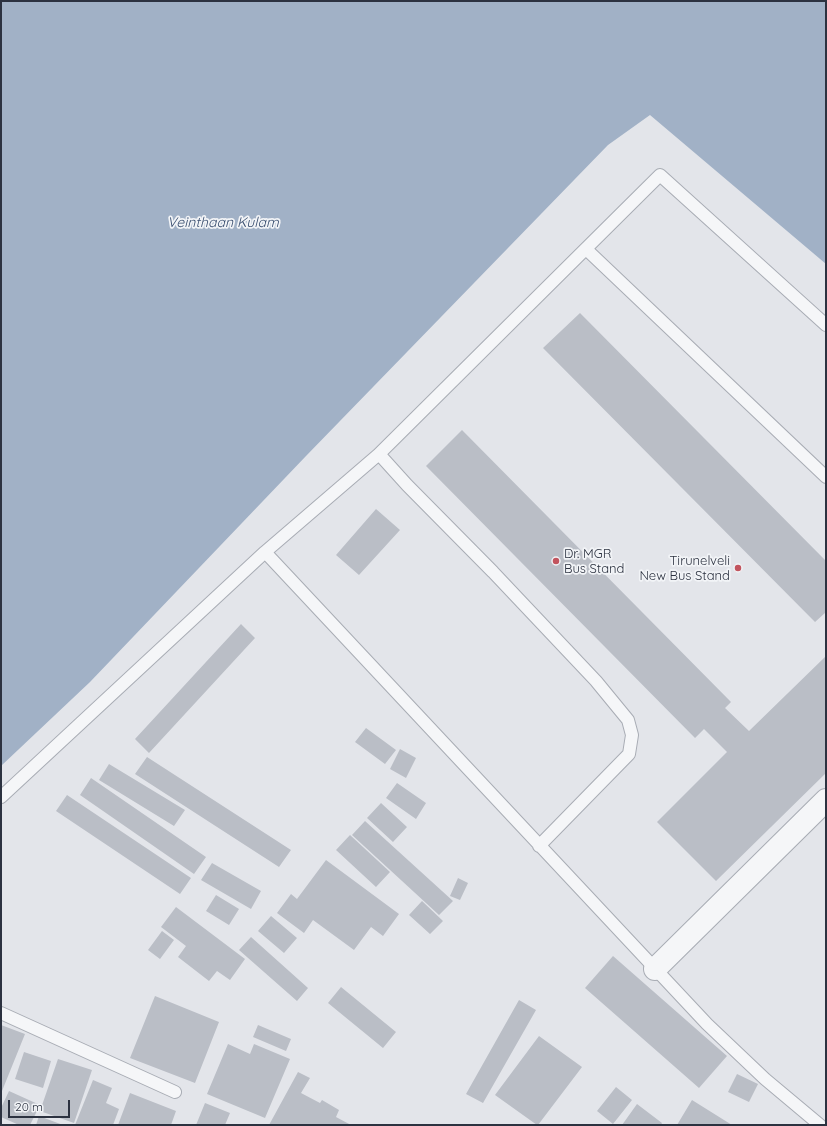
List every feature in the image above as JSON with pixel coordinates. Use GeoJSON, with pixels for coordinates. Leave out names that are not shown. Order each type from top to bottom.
{"type":"FeatureCollection","features":[{"type":"Feature","properties":{"kind":"street"},"geometry":{"type":"LineString","coordinates":[[655,969],[826,800]]}},
{"type":"Feature","properties":{"kind":"lane"},"geometry":{"type":"LineString","coordinates":[[1,796],[265,552],[379,454],[660,175],[826,325]]}},
{"type":"Feature","properties":{"kind":"lane"},"geometry":{"type":"LineString","coordinates":[[586,249],[826,477]]}},
{"type":"Feature","properties":{"kind":"lane"},"geometry":{"type":"LineString","coordinates":[[379,454],[596,681],[628,720],[632,735],[629,754],[539,846]]}},
{"type":"Feature","properties":{"kind":"lane"},"geometry":{"type":"LineString","coordinates":[[265,552],[706,1024],[750,1065],[820,1125]]}},
{"type":"Feature","properties":{"kind":"lane"},"geometry":{"type":"LineString","coordinates":[[1,1013],[175,1092]]}},
{"type":"Feature","properties":{"kind":"water","name":"Veinthaan Kulam"},"geometry":{"type":"Polygon","coordinates":[[[1,1],[826,1],[826,264],[650,115],[608,145],[306,456],[90,682],[1,766],[1,1]]]}},
{"type":"Feature","properties":{"kind":"building"},"geometry":{"type":"Polygon","coordinates":[[[580,313],[826,561],[826,615],[825,613],[815,622],[543,348],[580,313]]]}},
{"type":"Feature","properties":{"kind":"building","name":"Dr. MGR Bus Stand"},"geometry":{"type":"Polygon","coordinates":[[[462,430],[731,702],[725,708],[749,731],[826,656],[826,773],[716,881],[657,822],[727,752],[704,729],[695,738],[426,466],[462,430]]]}},
{"type":"Feature","properties":{"kind":"building"},"geometry":{"type":"Polygon","coordinates":[[[376,509],[400,530],[359,575],[336,555],[376,509]]]}},
{"type":"Feature","properties":{"kind":"building"},"geometry":{"type":"Polygon","coordinates":[[[241,624],[255,638],[149,753],[135,739],[241,624]]]}},
{"type":"Feature","properties":{"kind":"building"},"geometry":{"type":"Polygon","coordinates":[[[366,728],[396,750],[385,764],[355,742],[366,728]]]}},
{"type":"Feature","properties":{"kind":"building"},"geometry":{"type":"Polygon","coordinates":[[[400,749],[416,758],[406,778],[390,769],[400,749]]]}},
{"type":"Feature","properties":{"kind":"building"},"geometry":{"type":"Polygon","coordinates":[[[147,757],[291,850],[279,867],[135,774],[147,757]]]}},
{"type":"Feature","properties":{"kind":"building"},"geometry":{"type":"Polygon","coordinates":[[[109,764],[185,810],[174,826],[99,780],[109,764]]]}},
{"type":"Feature","properties":{"kind":"building"},"geometry":{"type":"Polygon","coordinates":[[[91,778],[206,857],[194,874],[80,795],[91,778]]]}},
{"type":"Feature","properties":{"kind":"building"},"geometry":{"type":"Polygon","coordinates":[[[397,783],[426,803],[416,819],[386,798],[397,783]]]}},
{"type":"Feature","properties":{"kind":"building"},"geometry":{"type":"Polygon","coordinates":[[[67,795],[191,878],[180,894],[56,811],[67,795]]]}},
{"type":"Feature","properties":{"kind":"building"},"geometry":{"type":"Polygon","coordinates":[[[381,803],[407,827],[393,842],[367,818],[381,803]]]}},
{"type":"Feature","properties":{"kind":"building"},"geometry":{"type":"Polygon","coordinates":[[[365,821],[453,901],[439,915],[352,835],[365,821]]]}},
{"type":"Feature","properties":{"kind":"building"},"geometry":{"type":"Polygon","coordinates":[[[350,835],[390,872],[376,887],[336,850],[350,835]]]}},
{"type":"Feature","properties":{"kind":"building"},"geometry":{"type":"Polygon","coordinates":[[[326,860],[399,914],[383,936],[371,927],[354,950],[313,920],[304,933],[277,913],[291,894],[297,899],[326,860]]]}},
{"type":"Feature","properties":{"kind":"building"},"geometry":{"type":"Polygon","coordinates":[[[212,863],[261,891],[251,909],[201,880],[212,863]]]}},
{"type":"Feature","properties":{"kind":"building"},"geometry":{"type":"Polygon","coordinates":[[[458,878],[468,883],[460,900],[450,896],[458,878]]]}},
{"type":"Feature","properties":{"kind":"building"},"geometry":{"type":"Polygon","coordinates":[[[216,895],[239,909],[229,925],[206,911],[216,895]]]}},
{"type":"Feature","properties":{"kind":"building"},"geometry":{"type":"Polygon","coordinates":[[[422,901],[443,921],[430,934],[409,915],[422,901]]]}},
{"type":"Feature","properties":{"kind":"building"},"geometry":{"type":"Polygon","coordinates":[[[176,907],[245,959],[230,980],[217,971],[209,981],[178,957],[186,946],[161,927],[176,907]]]}},
{"type":"Feature","properties":{"kind":"building"},"geometry":{"type":"Polygon","coordinates":[[[271,916],[297,938],[284,953],[258,931],[271,916]]]}},
{"type":"Feature","properties":{"kind":"building"},"geometry":{"type":"Polygon","coordinates":[[[162,931],[174,940],[160,959],[148,950],[162,931]]]}},
{"type":"Feature","properties":{"kind":"building"},"geometry":{"type":"Polygon","coordinates":[[[251,937],[308,988],[297,1001],[239,950],[251,937]]]}},
{"type":"Feature","properties":{"kind":"building"},"geometry":{"type":"Polygon","coordinates":[[[613,956],[727,1056],[699,1088],[585,988],[613,956]]]}},
{"type":"Feature","properties":{"kind":"building"},"geometry":{"type":"Polygon","coordinates":[[[341,987],[396,1032],[383,1048],[328,1003],[341,987]]]}},
{"type":"Feature","properties":{"kind":"building"},"geometry":{"type":"Polygon","coordinates":[[[155,996],[219,1022],[195,1083],[130,1058],[155,996]]]}},
{"type":"Feature","properties":{"kind":"building"},"geometry":{"type":"Polygon","coordinates":[[[519,1000],[536,1010],[483,1103],[466,1094],[519,1000]]]}},
{"type":"Feature","properties":{"kind":"building"},"geometry":{"type":"Polygon","coordinates":[[[1,1025],[25,1034],[2,1091],[1,1091],[1,1025]]]}},
{"type":"Feature","properties":{"kind":"building"},"geometry":{"type":"Polygon","coordinates":[[[258,1025],[291,1039],[286,1051],[253,1037],[258,1025]]]}},
{"type":"Feature","properties":{"kind":"building"},"geometry":{"type":"Polygon","coordinates":[[[539,1036],[582,1067],[537,1125],[495,1095],[539,1036]]]}},
{"type":"Feature","properties":{"kind":"building"},"geometry":{"type":"Polygon","coordinates":[[[228,1044],[250,1054],[254,1044],[290,1059],[265,1118],[207,1094],[228,1044]]]}},
{"type":"Feature","properties":{"kind":"building"},"geometry":{"type":"Polygon","coordinates":[[[24,1052],[51,1061],[43,1088],[15,1079],[24,1052]]]}},
{"type":"Feature","properties":{"kind":"building"},"geometry":{"type":"Polygon","coordinates":[[[58,1059],[92,1070],[74,1123],[40,1111],[58,1059]]]}},
{"type":"Feature","properties":{"kind":"building"},"geometry":{"type":"Polygon","coordinates":[[[298,1072],[310,1078],[301,1093],[320,1103],[322,1100],[339,1110],[336,1117],[351,1125],[269,1125],[298,1072]]]}},
{"type":"Feature","properties":{"kind":"building"},"geometry":{"type":"Polygon","coordinates":[[[737,1074],[758,1084],[749,1102],[728,1092],[737,1074]]]}},
{"type":"Feature","properties":{"kind":"building"},"geometry":{"type":"Polygon","coordinates":[[[93,1080],[112,1088],[106,1103],[119,1109],[113,1125],[75,1125],[93,1080]]]}},
{"type":"Feature","properties":{"kind":"building"},"geometry":{"type":"Polygon","coordinates":[[[616,1087],[632,1100],[613,1124],[597,1111],[616,1087]]]}},
{"type":"Feature","properties":{"kind":"building"},"geometry":{"type":"Polygon","coordinates":[[[9,1091],[40,1105],[30,1125],[19,1125],[1,1117],[1,1108],[9,1091]]]}},
{"type":"Feature","properties":{"kind":"building"},"geometry":{"type":"Polygon","coordinates":[[[130,1093],[176,1111],[171,1125],[118,1125],[130,1093]]]}},
{"type":"Feature","properties":{"kind":"building"},"geometry":{"type":"Polygon","coordinates":[[[692,1100],[732,1125],[677,1125],[692,1100]]]}},
{"type":"Feature","properties":{"kind":"building"},"geometry":{"type":"Polygon","coordinates":[[[205,1103],[230,1113],[225,1125],[196,1125],[205,1103]]]}},
{"type":"Feature","properties":{"kind":"building"},"geometry":{"type":"Polygon","coordinates":[[[637,1104],[662,1123],[661,1125],[622,1125],[637,1104]]]}},
{"type":"Feature","properties":{"kind":"building"},"geometry":{"type":"Polygon","coordinates":[[[39,1116],[63,1125],[36,1125],[39,1116]]]}},
{"type":"Feature","properties":{"kind":"place","name":"Dr. MGR Bus Stand"},"geometry":{"type":"Point","coordinates":[556,561]}},
{"type":"Feature","properties":{"kind":"place","name":"Tirunelveli New Bus Stand"},"geometry":{"type":"Point","coordinates":[738,568]}}]}
